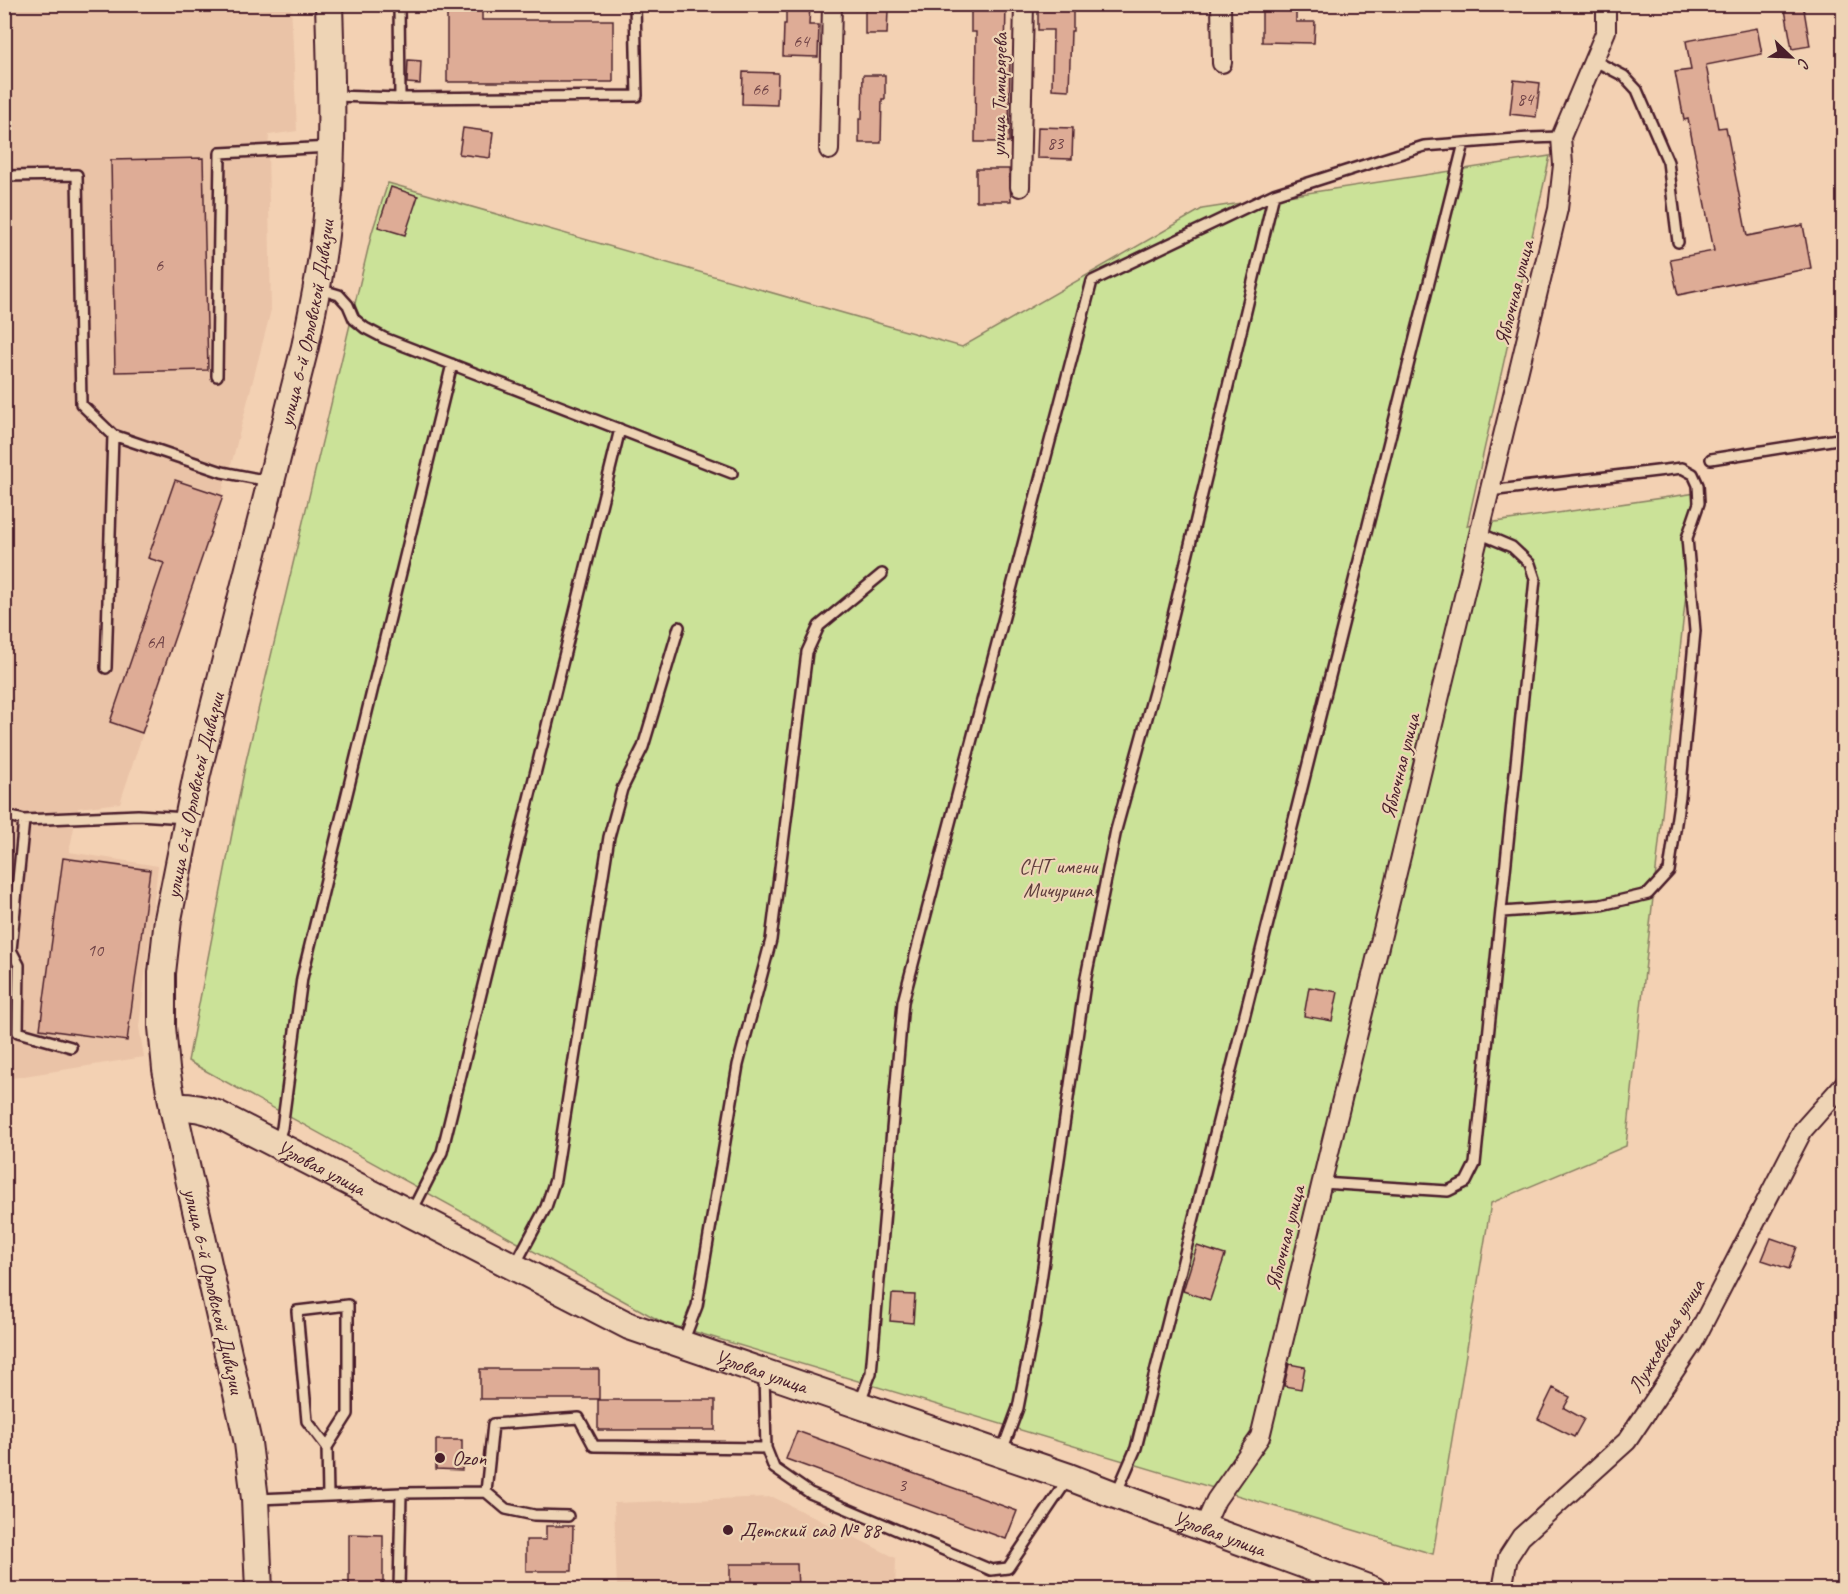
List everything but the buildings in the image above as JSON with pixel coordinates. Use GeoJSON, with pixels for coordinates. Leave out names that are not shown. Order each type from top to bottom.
{"type":"FeatureCollection","features":[{"type":"Feature","properties":{"kind":"street","name":"улица 6-й Орловской Дивизии"},"geometry":{"type":"LineString","coordinates":[[259,1590],[255,1499],[248,1443],[166,1069],[162,1027],[162,973],[168,919],[197,774],[306,347],[317,288],[328,215],[331,96],[329,4]]}},
{"type":"Feature","properties":{"kind":"street"},"geometry":{"type":"LineString","coordinates":[[829,150],[832,4]]}},
{"type":"Feature","properties":{"kind":"street","name":"улица Тимирязева"},"geometry":{"type":"LineString","coordinates":[[1020,187],[1024,4]]}},
{"type":"Feature","properties":{"kind":"street"},"geometry":{"type":"LineString","coordinates":[[1221,4],[1222,63]]}},
{"type":"Feature","properties":{"kind":"street","name":"Яблочная улица"},"geometry":{"type":"LineString","coordinates":[[1204,1527],[1216,1500],[1260,1437],[1558,209],[1563,165],[1561,138],[1606,32],[1606,4]]}},
{"type":"Feature","properties":{"kind":"street","name":"Лужковская улица"},"geometry":{"type":"LineString","coordinates":[[1502,1590],[1508,1557],[1521,1537],[1627,1441],[1686,1353],[1803,1130],[1844,1084]]}},
{"type":"Feature","properties":{"kind":"street","name":"Узловая улица"},"geometry":{"type":"LineString","coordinates":[[173,1107],[202,1108],[629,1326],[1069,1477],[1373,1590]]}},
{"type":"Feature","properties":{"kind":"lane"},"geometry":{"type":"LineString","coordinates":[[399,4],[400,98]]}},
{"type":"Feature","properties":{"kind":"lane"},"geometry":{"type":"LineString","coordinates":[[331,96],[400,98],[637,96],[635,4]]}},
{"type":"Feature","properties":{"kind":"lane"},"geometry":{"type":"LineString","coordinates":[[1593,60],[1624,76],[1637,90],[1668,162],[1678,242]]}},
{"type":"Feature","properties":{"kind":"lane"},"geometry":{"type":"LineString","coordinates":[[858,1405],[871,1373],[903,1002],[1092,281],[1274,194],[1424,146],[1561,138]]}},
{"type":"Feature","properties":{"kind":"lane"},"geometry":{"type":"LineString","coordinates":[[1115,1495],[1136,1448],[1464,143]]}},
{"type":"Feature","properties":{"kind":"lane"},"geometry":{"type":"LineString","coordinates":[[217,376],[220,153],[330,147]]}},
{"type":"Feature","properties":{"kind":"lane"},"geometry":{"type":"LineString","coordinates":[[4,176],[77,175],[81,404],[113,435],[222,472],[271,482]]}},
{"type":"Feature","properties":{"kind":"lane"},"geometry":{"type":"LineString","coordinates":[[1001,1454],[1018,1408],[1035,1321],[1086,977],[1116,830],[1159,674],[1274,194]]}},
{"type":"Feature","properties":{"kind":"lane"},"geometry":{"type":"LineString","coordinates":[[317,288],[339,295],[348,305],[354,319],[384,338],[732,473]]}},
{"type":"Feature","properties":{"kind":"lane"},"geometry":{"type":"LineString","coordinates":[[277,1145],[282,1128],[302,978],[452,364]]}},
{"type":"Feature","properties":{"kind":"lane"},"geometry":{"type":"LineString","coordinates":[[410,1213],[442,1152],[620,429]]}},
{"type":"Feature","properties":{"kind":"lane"},"geometry":{"type":"LineString","coordinates":[[106,668],[113,435]]}},
{"type":"Feature","properties":{"kind":"lane"},"geometry":{"type":"LineString","coordinates":[[1711,459],[1844,438]]}},
{"type":"Feature","properties":{"kind":"lane"},"geometry":{"type":"LineString","coordinates":[[1490,491],[1682,468],[1693,474],[1698,485],[1699,503],[1687,538],[1695,631],[1680,796],[1669,871],[1648,894],[1636,897],[1601,905],[1502,912]]}},
{"type":"Feature","properties":{"kind":"lane"},"geometry":{"type":"LineString","coordinates":[[1322,1183],[1448,1191],[1466,1182],[1474,1164],[1535,579],[1530,564],[1512,547],[1479,533]]}},
{"type":"Feature","properties":{"kind":"lane"},"geometry":{"type":"LineString","coordinates":[[682,1344],[697,1306],[738,1065],[771,940],[807,652],[819,626],[882,574]]}},
{"type":"Feature","properties":{"kind":"lane"},"geometry":{"type":"LineString","coordinates":[[514,1267],[546,1207],[555,1180],[609,837],[622,789],[643,747],[679,627]]}},
{"type":"Feature","properties":{"kind":"lane"},"geometry":{"type":"LineString","coordinates":[[4,815],[24,820],[138,815],[188,818]]}},
{"type":"Feature","properties":{"kind":"lane"},"geometry":{"type":"LineString","coordinates":[[24,820],[11,950],[19,965],[18,1032],[70,1047]]}},
{"type":"Feature","properties":{"kind":"lane"},"geometry":{"type":"LineString","coordinates":[[327,1447],[307,1421],[297,1311],[348,1305],[348,1414],[327,1447],[328,1496]]}},
{"type":"Feature","properties":{"kind":"lane"},"geometry":{"type":"LineString","coordinates":[[764,1373],[766,1448],[774,1468],[810,1493],[991,1570],[1008,1568],[1069,1477]]}},
{"type":"Feature","properties":{"kind":"lane"},"geometry":{"type":"LineString","coordinates":[[486,1492],[493,1424],[579,1418],[594,1446],[766,1448]]}},
{"type":"Feature","properties":{"kind":"lane"},"geometry":{"type":"LineString","coordinates":[[255,1499],[486,1492],[506,1509],[534,1515],[568,1516]]}},
{"type":"Feature","properties":{"kind":"lane"},"geometry":{"type":"LineString","coordinates":[[399,1590],[401,1493]]}},
{"type":"Feature","properties":{"kind":"shaded area"},"geometry":{"type":"Polygon","coordinates":[[[5,5],[291,5],[297,131],[269,135],[271,310],[233,458],[120,803],[78,808],[69,852],[158,866],[139,1027],[144,1057],[5,1079],[5,5]]]}},
{"type":"Feature","properties":{"kind":"shaded area","name":"Детский сад № 88"},"geometry":{"type":"Polygon","coordinates":[[[773,1497],[896,1558],[895,1589],[617,1589],[614,1503],[773,1497]]]}},
{"type":"Feature","properties":{"kind":"green space","name":"СНТ имени Мичурина"},"geometry":{"type":"Polygon","coordinates":[[[1550,156],[1467,526],[1697,493],[1626,1146],[1491,1203],[1433,1554],[662,1322],[188,1061],[246,761],[372,232],[388,183],[962,347],[1202,209],[1550,156]]]}},
{"type":"Feature","properties":{"kind":"place","name":"Ozon"},"geometry":{"type":"Point","coordinates":[440,1458]}},
{"type":"Feature","properties":{"kind":"place","name":"Детский сад № 88"},"geometry":{"type":"Point","coordinates":[728,1530]}}]}
